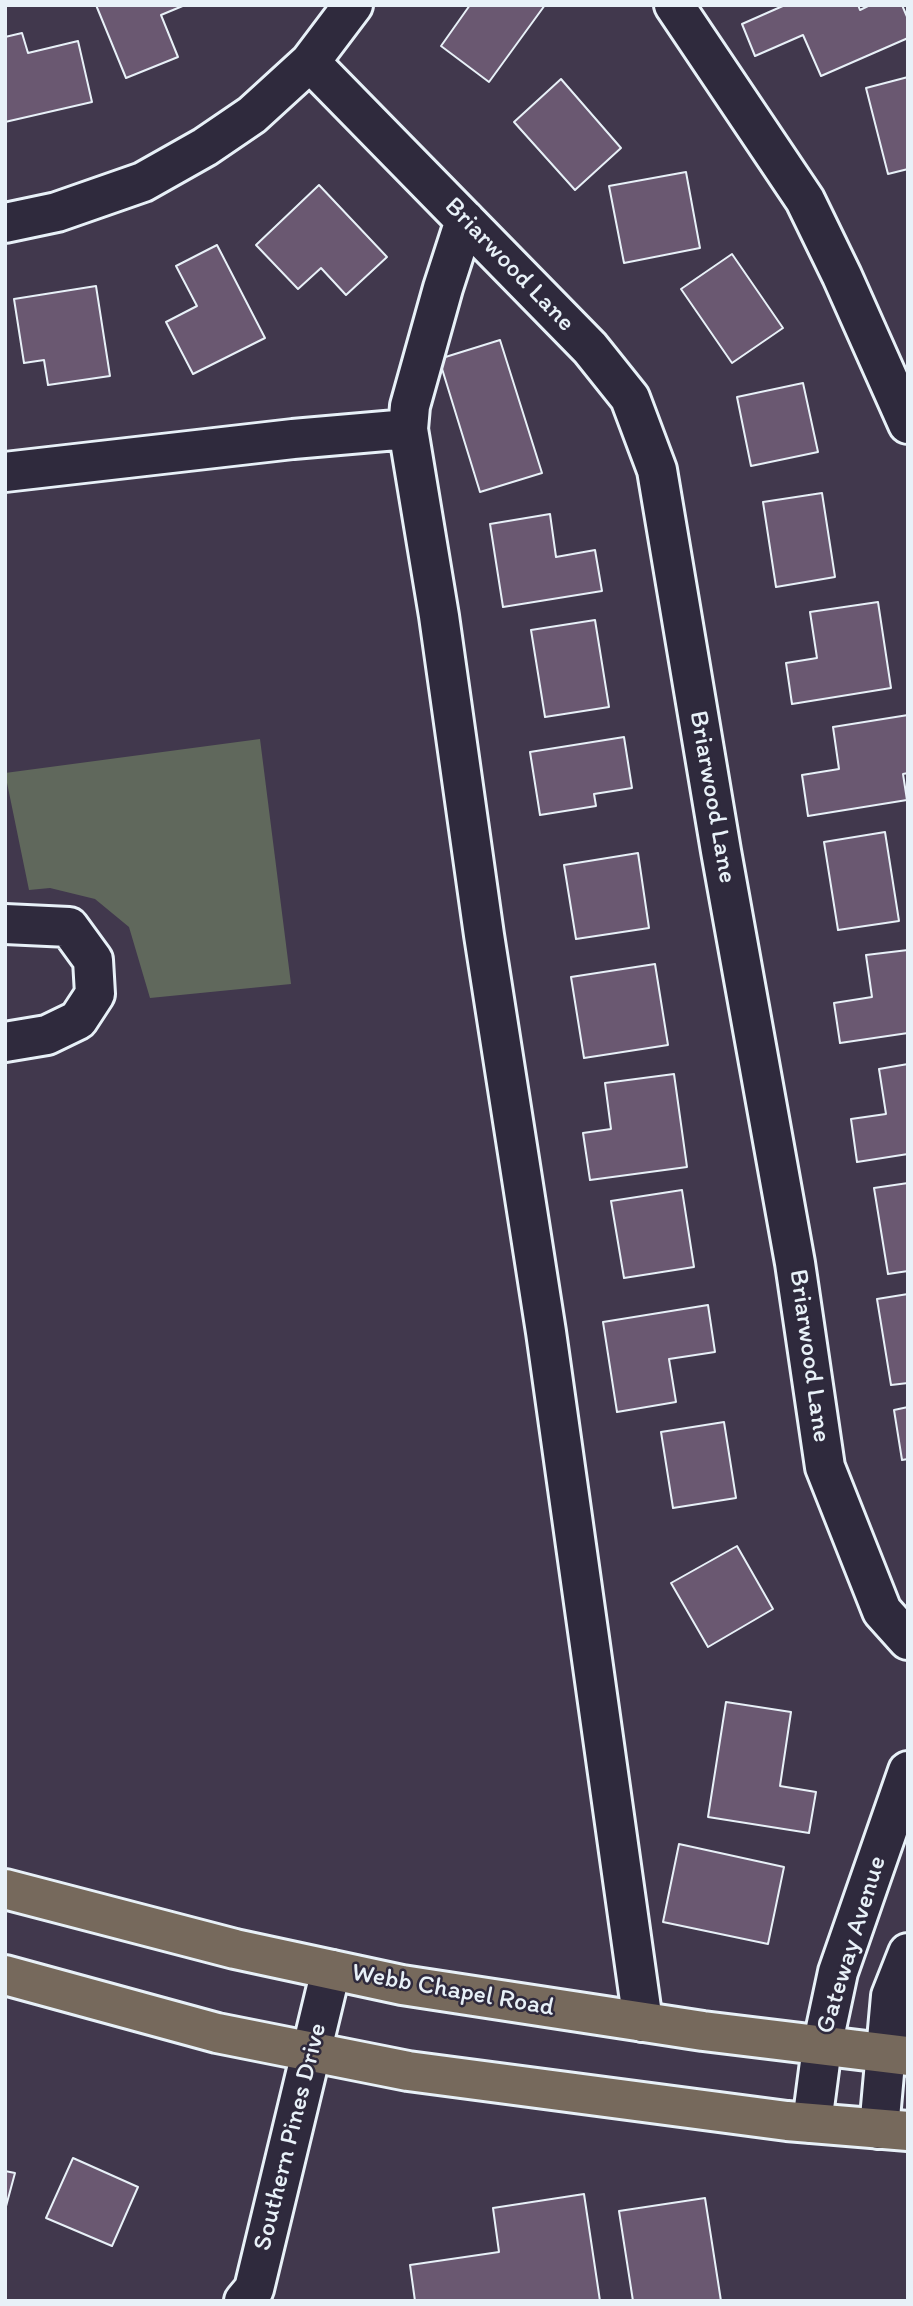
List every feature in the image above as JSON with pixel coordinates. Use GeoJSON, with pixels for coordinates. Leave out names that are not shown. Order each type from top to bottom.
{"type":"FeatureCollection","features":[{"type":"Feature","properties":{"kind":"main road","name":"Webb Chapel Road"},"geometry":{"type":"LineString","coordinates":[[5,1889],[235,1949],[402,1985],[643,2022],[897,2055]]}},
{"type":"Feature","properties":{"kind":"main road"},"geometry":{"type":"LineString","coordinates":[[5,1975],[217,2034],[408,2071],[653,2105],[893,2130]]}},
{"type":"Feature","properties":{"kind":"street"},"geometry":{"type":"LineString","coordinates":[[5,223],[57,212],[143,182],[205,147],[252,115],[310,62],[353,5]]}},
{"type":"Feature","properties":{"kind":"street"},"geometry":{"type":"LineString","coordinates":[[674,5],[805,200],[908,424]]}},
{"type":"Feature","properties":{"kind":"street","name":"Briarwood Lane"},"geometry":{"type":"LineString","coordinates":[[310,62],[590,348],[630,398],[657,470],[721,851],[796,1263],[825,1467],[882,1611],[908,1640]]}},
{"type":"Feature","properties":{"kind":"street"},"geometry":{"type":"LineString","coordinates":[[465,220],[410,406],[408,429],[545,1332],[643,2022]]}},
{"type":"Feature","properties":{"kind":"street"},"geometry":{"type":"LineString","coordinates":[[5,472],[293,439],[408,429]]}},
{"type":"Feature","properties":{"kind":"street"},"geometry":{"type":"LineString","coordinates":[[5,924],[69,927],[93,960],[95,994],[78,1020],[47,1035],[5,1042]]}},
{"type":"Feature","properties":{"kind":"street","name":"Gateway Avenue"},"geometry":{"type":"LineString","coordinates":[[812,2123],[822,2047],[838,1972],[908,1771]]}},
{"type":"Feature","properties":{"kind":"street","name":"Gateway Avenue"},"geometry":{"type":"LineString","coordinates":[[893,2130],[897,2055],[892,1993],[908,1953]]}},
{"type":"Feature","properties":{"kind":"street","name":"Southern Pines Drive"},"geometry":{"type":"LineString","coordinates":[[244,2301],[254,2289],[331,1970]]}},
{"type":"Feature","properties":{"kind":"shaded area"},"geometry":{"type":"Polygon","coordinates":[[[260,739],[291,984],[150,998],[129,927],[95,899],[50,888],[29,890],[5,773],[260,739]]]}},
{"type":"Feature","properties":{"kind":"building"},"geometry":{"type":"Polygon","coordinates":[[[96,5],[185,5],[161,15],[178,57],[126,78],[96,5]]]}},
{"type":"Feature","properties":{"kind":"building"},"geometry":{"type":"Polygon","coordinates":[[[470,5],[545,5],[489,82],[441,46],[470,5]]]}},
{"type":"Feature","properties":{"kind":"building"},"geometry":{"type":"Polygon","coordinates":[[[785,5],[858,5],[860,10],[870,5],[902,5],[908,19],[908,38],[821,76],[803,35],[755,56],[742,24],[785,5]]]}},
{"type":"Feature","properties":{"kind":"building"},"geometry":{"type":"Polygon","coordinates":[[[22,33],[28,53],[78,41],[92,102],[5,122],[5,37],[22,33]]]}},
{"type":"Feature","properties":{"kind":"building"},"geometry":{"type":"Polygon","coordinates":[[[908,77],[908,169],[888,174],[866,88],[908,77]]]}},
{"type":"Feature","properties":{"kind":"building"},"geometry":{"type":"Polygon","coordinates":[[[561,79],[621,148],[575,190],[514,122],[561,79]]]}},
{"type":"Feature","properties":{"kind":"building"},"geometry":{"type":"Polygon","coordinates":[[[686,172],[700,248],[624,263],[609,186],[686,172]]]}},
{"type":"Feature","properties":{"kind":"building"},"geometry":{"type":"Polygon","coordinates":[[[319,185],[387,257],[346,295],[321,268],[298,289],[256,245],[319,185]]]}},
{"type":"Feature","properties":{"kind":"building"},"geometry":{"type":"Polygon","coordinates":[[[217,245],[265,338],[193,374],[166,322],[197,306],[176,266],[217,245]]]}},
{"type":"Feature","properties":{"kind":"building"},"geometry":{"type":"Polygon","coordinates":[[[732,254],[783,328],[732,363],[681,289],[732,254]]]}},
{"type":"Feature","properties":{"kind":"building"},"geometry":{"type":"Polygon","coordinates":[[[96,286],[110,376],[48,385],[44,360],[24,363],[14,299],[96,286]]]}},
{"type":"Feature","properties":{"kind":"building"},"geometry":{"type":"Polygon","coordinates":[[[500,340],[542,473],[480,492],[439,359],[500,340]]]}},
{"type":"Feature","properties":{"kind":"building"},"geometry":{"type":"Polygon","coordinates":[[[803,383],[818,452],[751,466],[737,397],[803,383]]]}},
{"type":"Feature","properties":{"kind":"building"},"geometry":{"type":"Polygon","coordinates":[[[822,493],[835,577],[776,587],[763,502],[822,493]]]}},
{"type":"Feature","properties":{"kind":"building"},"geometry":{"type":"Polygon","coordinates":[[[550,514],[556,557],[595,550],[602,591],[503,607],[490,524],[550,514]]]}},
{"type":"Feature","properties":{"kind":"building"},"geometry":{"type":"Polygon","coordinates":[[[878,602],[891,688],[792,704],[786,663],[817,658],[810,612],[878,602]]]}},
{"type":"Feature","properties":{"kind":"building"},"geometry":{"type":"Polygon","coordinates":[[[595,620],[609,707],[545,717],[531,630],[595,620]]]}},
{"type":"Feature","properties":{"kind":"building"},"geometry":{"type":"Polygon","coordinates":[[[908,715],[908,773],[903,774],[907,800],[808,816],[802,775],[839,769],[833,727],[908,715]]]}},
{"type":"Feature","properties":{"kind":"building"},"geometry":{"type":"Polygon","coordinates":[[[624,737],[632,788],[594,794],[596,806],[540,815],[530,752],[624,737]]]}},
{"type":"Feature","properties":{"kind":"building"},"geometry":{"type":"Polygon","coordinates":[[[885,832],[899,921],[838,930],[824,842],[885,832]]]}},
{"type":"Feature","properties":{"kind":"building"},"geometry":{"type":"Polygon","coordinates":[[[638,853],[649,928],[576,939],[564,865],[638,853]]]}},
{"type":"Feature","properties":{"kind":"building"},"geometry":{"type":"Polygon","coordinates":[[[908,950],[908,1033],[840,1043],[834,1003],[872,997],[866,955],[908,950]]]}},
{"type":"Feature","properties":{"kind":"building"},"geometry":{"type":"Polygon","coordinates":[[[655,964],[668,1045],[584,1058],[571,977],[655,964]]]}},
{"type":"Feature","properties":{"kind":"building"},"geometry":{"type":"Polygon","coordinates":[[[908,1064],[908,1154],[857,1162],[851,1119],[886,1114],[879,1069],[908,1064]]]}},
{"type":"Feature","properties":{"kind":"building"},"geometry":{"type":"Polygon","coordinates":[[[674,1074],[687,1167],[590,1180],[583,1133],[611,1129],[605,1083],[674,1074]]]}},
{"type":"Feature","properties":{"kind":"building"},"geometry":{"type":"Polygon","coordinates":[[[908,1183],[908,1271],[888,1274],[874,1188],[908,1183]]]}},
{"type":"Feature","properties":{"kind":"building"},"geometry":{"type":"Polygon","coordinates":[[[682,1190],[694,1267],[624,1278],[611,1201],[682,1190]]]}},
{"type":"Feature","properties":{"kind":"building"},"geometry":{"type":"Polygon","coordinates":[[[908,1294],[908,1383],[891,1385],[877,1299],[908,1294]]]}},
{"type":"Feature","properties":{"kind":"building"},"geometry":{"type":"Polygon","coordinates":[[[708,1305],[715,1352],[669,1359],[676,1402],[617,1412],[603,1322],[708,1305]]]}},
{"type":"Feature","properties":{"kind":"building"},"geometry":{"type":"Polygon","coordinates":[[[908,1407],[908,1459],[902,1460],[894,1410],[908,1407]]]}},
{"type":"Feature","properties":{"kind":"building"},"geometry":{"type":"Polygon","coordinates":[[[724,1422],[736,1498],[673,1508],[661,1432],[724,1422]]]}},
{"type":"Feature","properties":{"kind":"building"},"geometry":{"type":"Polygon","coordinates":[[[737,1546],[773,1609],[708,1647],[671,1583],[737,1546]]]}},
{"type":"Feature","properties":{"kind":"building"},"geometry":{"type":"Polygon","coordinates":[[[726,1702],[791,1712],[780,1786],[816,1792],[809,1833],[708,1817],[726,1702]]]}},
{"type":"Feature","properties":{"kind":"building"},"geometry":{"type":"Polygon","coordinates":[[[679,1844],[784,1867],[768,1944],[663,1922],[679,1844]]]}},
{"type":"Feature","properties":{"kind":"building"},"geometry":{"type":"Polygon","coordinates":[[[73,2158],[138,2187],[112,2246],[46,2218],[73,2158]]]}},
{"type":"Feature","properties":{"kind":"building"},"geometry":{"type":"Polygon","coordinates":[[[5,2171],[15,2173],[5,2210],[5,2171]]]}},
{"type":"Feature","properties":{"kind":"building"},"geometry":{"type":"Polygon","coordinates":[[[584,2194],[600,2301],[415,2301],[410,2265],[499,2252],[493,2208],[584,2194]]]}},
{"type":"Feature","properties":{"kind":"building"},"geometry":{"type":"Polygon","coordinates":[[[705,2198],[721,2301],[633,2301],[619,2211],[705,2198]]]}}]}
